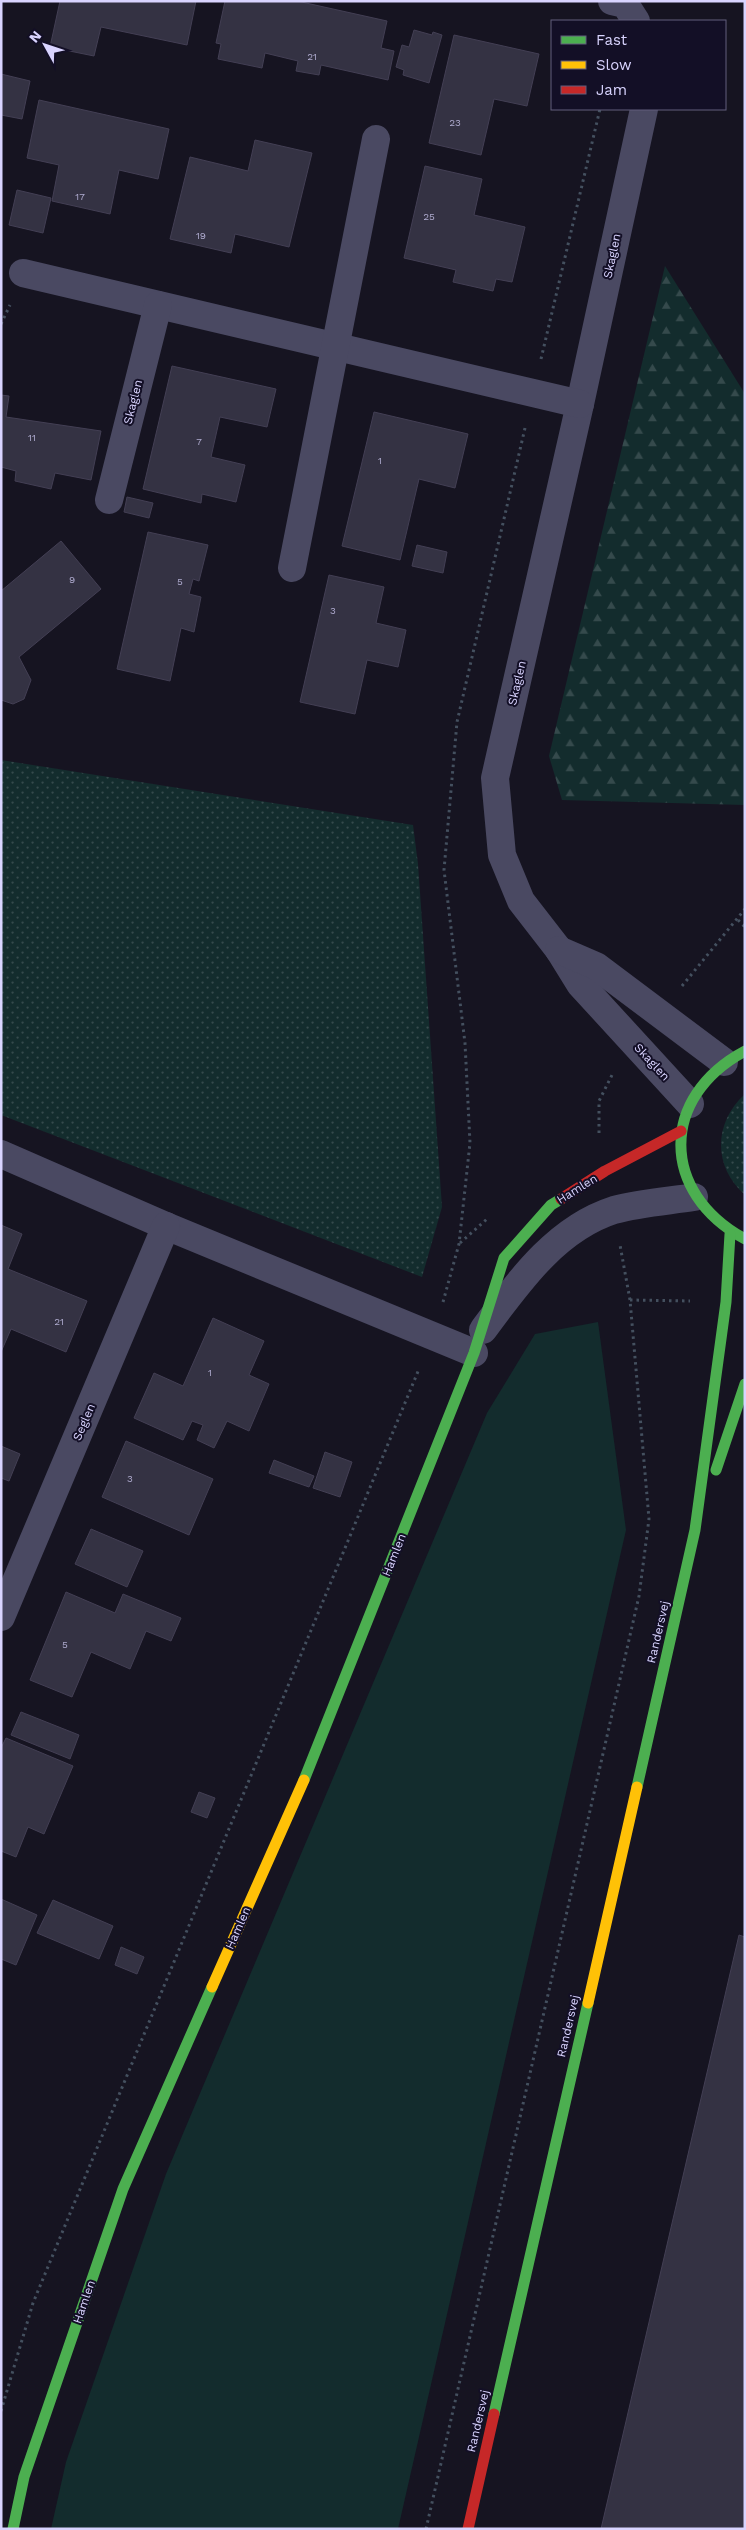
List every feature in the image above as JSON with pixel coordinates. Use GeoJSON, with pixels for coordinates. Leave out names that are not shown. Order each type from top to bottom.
{"type":"FeatureCollection","features":[{"type":"Feature","properties":{"kind":"street"},"geometry":{"type":"LineString","coordinates":[[612,1],[625,4],[635,20]]}},
{"type":"Feature","properties":{"kind":"street","name":"Skaglen"},"geometry":{"type":"LineString","coordinates":[[644,110],[580,404],[495,778],[502,855],[521,901],[559,950],[580,984],[690,1104]]}},
{"type":"Feature","properties":{"kind":"street"},"geometry":{"type":"LineString","coordinates":[[292,568],[376,139]]}},
{"type":"Feature","properties":{"kind":"street"},"geometry":{"type":"LineString","coordinates":[[23,273],[580,404]]}},
{"type":"Feature","properties":{"kind":"street","name":"Skaglen"},"geometry":{"type":"LineString","coordinates":[[109,500],[158,305]]}},
{"type":"Feature","properties":{"kind":"street","name":"Skaglen"},"geometry":{"type":"LineString","coordinates":[[559,950],[596,966],[659,1012],[734,1057]]}},
{"type":"Feature","properties":{"kind":"street"},"geometry":{"type":"LineString","coordinates":[[734,1057],[704,1081],[690,1104],[681,1131],[682,1166],[694,1197],[710,1218],[730,1234],[745,1239]]}},
{"type":"Feature","properties":{"kind":"street","name":"Hamlen"},"geometry":{"type":"LineString","coordinates":[[13,2529],[24,2477],[123,2189],[313,1759],[478,1343],[504,1258],[551,1205],[606,1171],[681,1131]]}},
{"type":"Feature","properties":{"kind":"street"},"geometry":{"type":"LineString","coordinates":[[1,1154],[166,1226],[478,1343]]}},
{"type":"Feature","properties":{"kind":"street","name":"Hamlen"},"geometry":{"type":"LineString","coordinates":[[478,1343],[525,1273],[573,1230],[614,1210],[694,1197]]}},
{"type":"Feature","properties":{"kind":"street","name":"Seglen"},"geometry":{"type":"LineString","coordinates":[[1,1617],[166,1226]]}},
{"type":"Feature","properties":{"kind":"street","name":"Randersvej"},"geometry":{"type":"LineString","coordinates":[[468,2529],[695,1530],[726,1302],[730,1234]]}},
{"type":"Feature","properties":{"kind":"street","name":"Randersvej"},"geometry":{"type":"LineString","coordinates":[[695,1530],[745,1384]]}},
{"type":"Feature","properties":{"kind":"path"},"geometry":{"type":"LineString","coordinates":[[659,1012],[738,920],[745,909]]}},
{"type":"Feature","properties":{"kind":"path"},"geometry":{"type":"LineString","coordinates":[[738,920],[745,928]]}},
{"type":"Feature","properties":{"kind":"path"},"geometry":{"type":"LineString","coordinates":[[606,1171],[599,1142],[598,1102],[616,1067],[634,1042]]}},
{"type":"Feature","properties":{"kind":"path"},"geometry":{"type":"LineString","coordinates":[[426,2529],[639,1596],[649,1520],[630,1300],[614,1210]]}},
{"type":"Feature","properties":{"kind":"green space"},"geometry":{"type":"Polygon","coordinates":[[[665,266],[745,394],[745,805],[562,800],[549,756],[665,266]]]}},
{"type":"Feature","properties":{"kind":"green space"},"geometry":{"type":"Polygon","coordinates":[[[1,760],[413,825],[418,864],[442,1207],[422,1277],[1,1115],[1,760]]]}},
{"type":"Feature","properties":{"kind":"green space"},"geometry":{"type":"Polygon","coordinates":[[[745,1094],[745,1195],[734,1184],[727,1171],[722,1158],[721,1145],[722,1131],[727,1118],[734,1106],[745,1094]]]}},
{"type":"Feature","properties":{"kind":"green space"},"geometry":{"type":"Polygon","coordinates":[[[598,1322],[626,1530],[398,2529],[51,2529],[66,2462],[166,2174],[487,1413],[535,1334],[598,1322]]]}},
{"type":"Feature","properties":{"kind":"building"},"geometry":{"type":"Polygon","coordinates":[[[60,1],[196,1],[187,45],[101,27],[94,56],[50,47],[60,1]]]}},
{"type":"Feature","properties":{"kind":"building"},"geometry":{"type":"Polygon","coordinates":[[[225,1],[297,1],[387,21],[381,48],[394,51],[388,80],[321,65],[319,75],[296,71],[298,61],[265,53],[262,68],[218,59],[221,44],[216,43],[225,1]]]}},
{"type":"Feature","properties":{"kind":"building"},"geometry":{"type":"Polygon","coordinates":[[[414,30],[432,35],[433,32],[442,35],[429,83],[403,75],[404,70],[396,67],[402,45],[409,47],[414,30]]]}},
{"type":"Feature","properties":{"kind":"building"},"geometry":{"type":"Polygon","coordinates":[[[454,35],[539,54],[527,106],[494,99],[481,155],[429,143],[454,35]]]}},
{"type":"Feature","properties":{"kind":"building"},"geometry":{"type":"Polygon","coordinates":[[[1,74],[30,81],[22,119],[1,115],[1,74]]]}},
{"type":"Feature","properties":{"kind":"building"},"geometry":{"type":"Polygon","coordinates":[[[39,100],[169,129],[158,179],[119,170],[110,214],[52,201],[59,165],[27,158],[39,100]]]}},
{"type":"Feature","properties":{"kind":"building"},"geometry":{"type":"Polygon","coordinates":[[[255,140],[312,153],[289,247],[235,234],[231,253],[170,239],[190,157],[248,171],[255,140]]]}},
{"type":"Feature","properties":{"kind":"building"},"geometry":{"type":"Polygon","coordinates":[[[425,166],[482,179],[474,215],[525,227],[512,282],[496,279],[493,291],[453,282],[456,270],[404,258],[425,166]]]}},
{"type":"Feature","properties":{"kind":"building"},"geometry":{"type":"Polygon","coordinates":[[[17,190],[51,198],[43,233],[9,225],[17,190]]]}},
{"type":"Feature","properties":{"kind":"building"},"geometry":{"type":"Polygon","coordinates":[[[172,366],[276,389],[267,427],[220,417],[211,457],[245,465],[236,502],[202,494],[201,503],[143,489],[172,366]]]}},
{"type":"Feature","properties":{"kind":"building"},"geometry":{"type":"Polygon","coordinates":[[[1,395],[9,396],[6,417],[101,431],[91,480],[55,473],[51,489],[15,481],[16,471],[1,467],[1,395]]]}},
{"type":"Feature","properties":{"kind":"building"},"geometry":{"type":"Polygon","coordinates":[[[374,412],[468,434],[455,488],[419,479],[400,560],[342,546],[374,412]]]}},
{"type":"Feature","properties":{"kind":"building"},"geometry":{"type":"Polygon","coordinates":[[[127,497],[153,503],[149,518],[124,512],[127,497]]]}},
{"type":"Feature","properties":{"kind":"building"},"geometry":{"type":"Polygon","coordinates":[[[148,532],[208,545],[199,581],[193,579],[189,594],[201,597],[194,632],[181,628],[170,681],[117,669],[148,532]]]}},
{"type":"Feature","properties":{"kind":"building"},"geometry":{"type":"Polygon","coordinates":[[[61,541],[101,589],[19,657],[31,680],[24,699],[13,704],[1,700],[1,591],[61,541]]]}},
{"type":"Feature","properties":{"kind":"building"},"geometry":{"type":"Polygon","coordinates":[[[417,545],[447,552],[443,573],[412,566],[417,545]]]}},
{"type":"Feature","properties":{"kind":"building"},"geometry":{"type":"Polygon","coordinates":[[[329,575],[384,587],[376,623],[406,630],[398,667],[367,660],[355,714],[300,702],[329,575]]]}},
{"type":"Feature","properties":{"kind":"building"},"geometry":{"type":"Polygon","coordinates":[[[1,1225],[22,1234],[8,1269],[87,1301],[66,1352],[11,1329],[1,1352],[1,1225]]]}},
{"type":"Feature","properties":{"kind":"building"},"geometry":{"type":"Polygon","coordinates":[[[213,1318],[264,1341],[249,1375],[269,1384],[249,1431],[227,1421],[214,1448],[197,1440],[203,1425],[192,1421],[183,1440],[134,1418],[154,1373],[183,1386],[213,1318]]]}},
{"type":"Feature","properties":{"kind":"building"},"geometry":{"type":"Polygon","coordinates":[[[126,1441],[213,1479],[189,1535],[102,1497],[126,1441]]]}},
{"type":"Feature","properties":{"kind":"building"},"geometry":{"type":"Polygon","coordinates":[[[1,1446],[20,1454],[9,1481],[1,1478],[1,1446]]]}},
{"type":"Feature","properties":{"kind":"building"},"geometry":{"type":"Polygon","coordinates":[[[325,1452],[352,1462],[340,1497],[313,1488],[325,1452]]]}},
{"type":"Feature","properties":{"kind":"building"},"geometry":{"type":"Polygon","coordinates":[[[274,1460],[314,1476],[309,1487],[269,1473],[274,1460]]]}},
{"type":"Feature","properties":{"kind":"building"},"geometry":{"type":"Polygon","coordinates":[[[91,1529],[143,1551],[127,1587],[75,1564],[91,1529]]]}},
{"type":"Feature","properties":{"kind":"building"},"geometry":{"type":"Polygon","coordinates":[[[66,1592],[115,1613],[123,1594],[181,1618],[171,1641],[146,1631],[130,1669],[91,1652],[72,1697],[30,1680],[66,1592]]]}},
{"type":"Feature","properties":{"kind":"building"},"geometry":{"type":"Polygon","coordinates":[[[21,1712],[79,1735],[70,1759],[11,1735],[21,1712]]]}},
{"type":"Feature","properties":{"kind":"building"},"geometry":{"type":"Polygon","coordinates":[[[6,1738],[73,1766],[44,1834],[28,1827],[16,1857],[1,1851],[1,1748],[6,1738]]]}},
{"type":"Feature","properties":{"kind":"building"},"geometry":{"type":"Polygon","coordinates":[[[199,1792],[215,1798],[207,1818],[191,1812],[199,1792]]]}},
{"type":"Feature","properties":{"kind":"building"},"geometry":{"type":"Polygon","coordinates":[[[1,1899],[37,1915],[16,1965],[1,1959],[1,1899]]]}},
{"type":"Feature","properties":{"kind":"building"},"geometry":{"type":"Polygon","coordinates":[[[53,1900],[113,1926],[99,1959],[37,1933],[53,1900]]]}},
{"type":"Feature","properties":{"kind":"building"},"geometry":{"type":"Polygon","coordinates":[[[739,1935],[745,1937],[745,2529],[601,2529],[739,1935]]]}},
{"type":"Feature","properties":{"kind":"building"},"geometry":{"type":"Polygon","coordinates":[[[121,1947],[144,1957],[137,1974],[115,1965],[121,1947]]]}},
{"type":"Feature","properties":{"kind":"traffic: fast"},"geometry":{"type":"LineString","coordinates":[[745,1051],[717,1070],[697,1093],[685,1119],[681,1145],[685,1171],[697,1197],[717,1220],[745,1239]]}},
{"type":"Feature","properties":{"kind":"traffic: fast"},"geometry":{"type":"LineString","coordinates":[[304,1780],[474,1353],[504,1258],[551,1205],[561,1199]]}},
{"type":"Feature","properties":{"kind":"traffic: fast"},"geometry":{"type":"LineString","coordinates":[[637,1787],[695,1530],[726,1302],[730,1234]]}},
{"type":"Feature","properties":{"kind":"traffic: fast"},"geometry":{"type":"LineString","coordinates":[[716,1470],[745,1384]]}},
{"type":"Feature","properties":{"kind":"traffic: fast"},"geometry":{"type":"LineString","coordinates":[[13,2529],[24,2477],[123,2189],[212,1987]]}},
{"type":"Feature","properties":{"kind":"traffic: fast"},"geometry":{"type":"LineString","coordinates":[[494,2414],[588,2003]]}},
{"type":"Feature","properties":{"kind":"traffic: slow"},"geometry":{"type":"LineString","coordinates":[[212,1987],[304,1780]]}},
{"type":"Feature","properties":{"kind":"traffic: slow"},"geometry":{"type":"LineString","coordinates":[[588,2003],[637,1787]]}},
{"type":"Feature","properties":{"kind":"traffic: jam"},"geometry":{"type":"LineString","coordinates":[[561,1199],[605,1171],[681,1131]]}},
{"type":"Feature","properties":{"kind":"traffic: jam"},"geometry":{"type":"LineString","coordinates":[[468,2529],[494,2414]]}}]}
